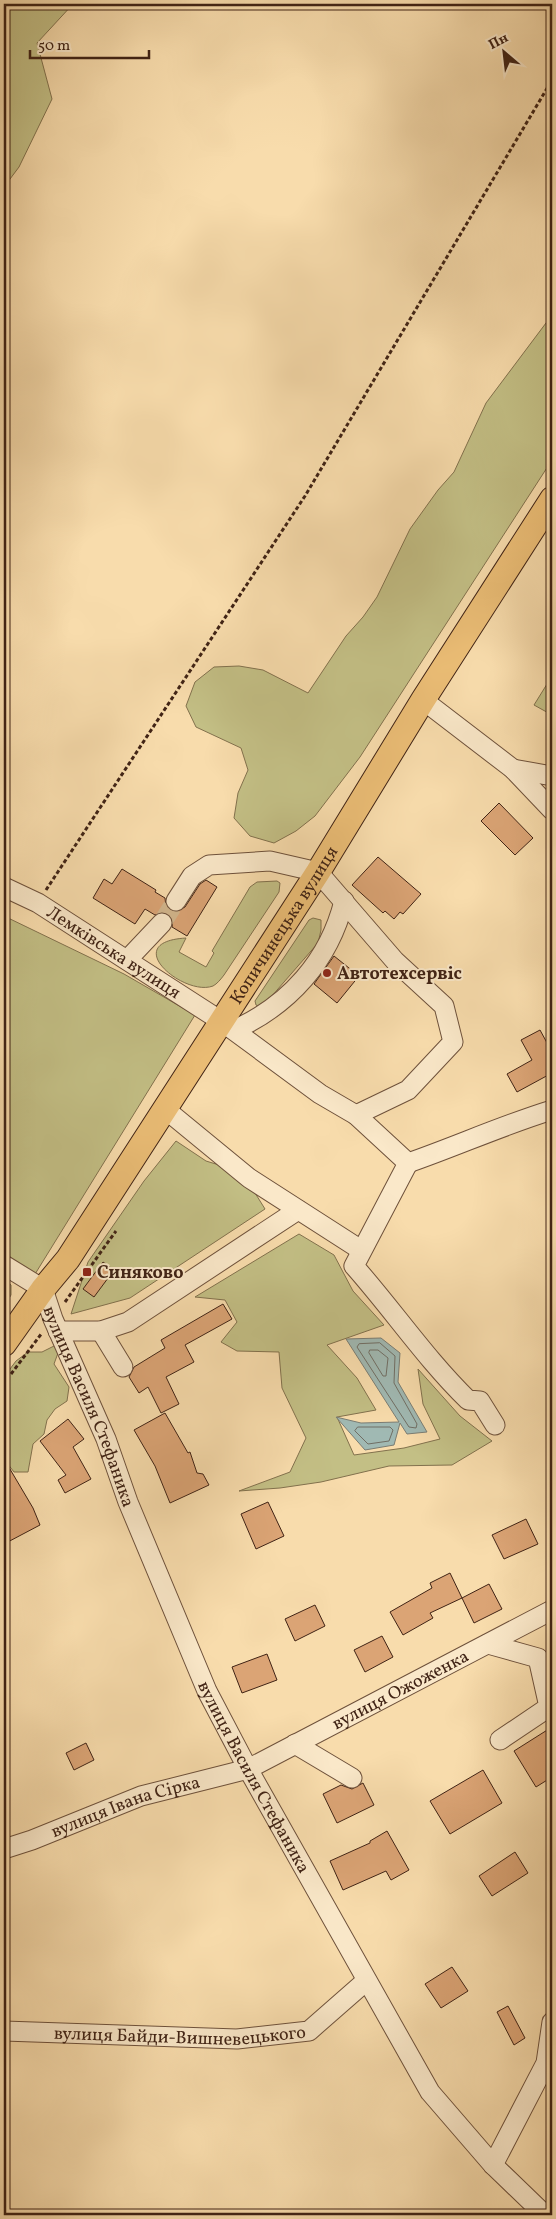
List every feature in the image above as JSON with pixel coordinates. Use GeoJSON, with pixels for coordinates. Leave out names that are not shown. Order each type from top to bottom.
{"type":"FeatureCollection","features":[{"type":"Feature","properties":{"kind":"main road","name":"Копичинецька вулиця"},"geometry":{"type":"LineString","coordinates":[[4,1344],[43,1289],[68,1259],[125,1168],[165,1109],[227,1026],[423,700],[552,499]]}},
{"type":"Feature","properties":{"kind":"main road"},"geometry":{"type":"LineString","coordinates":[[527,537],[552,512]]}},
{"type":"Feature","properties":{"kind":"main road"},"geometry":{"type":"LineString","coordinates":[[527,537],[552,520]]}},
{"type":"Feature","properties":{"kind":"street"},"geometry":{"type":"LineString","coordinates":[[423,700],[513,769],[552,810]]}},
{"type":"Feature","properties":{"kind":"street"},"geometry":{"type":"LineString","coordinates":[[513,769],[552,776]]}},
{"type":"Feature","properties":{"kind":"street"},"geometry":{"type":"LineString","coordinates":[[176,901],[192,876],[209,865],[270,861],[318,872],[395,962],[444,1006],[453,1042],[408,1090],[356,1115]]}},
{"type":"Feature","properties":{"kind":"street","name":"Лемківська вулиця"},"geometry":{"type":"LineString","coordinates":[[4,887],[38,903],[128,959],[227,1026],[320,1094],[356,1115],[408,1163]]}},
{"type":"Feature","properties":{"kind":"street"},"geometry":{"type":"LineString","coordinates":[[227,1026],[265,1014],[301,984],[328,945],[344,901]]}},
{"type":"Feature","properties":{"kind":"street"},"geometry":{"type":"LineString","coordinates":[[128,959],[162,923]]}},
{"type":"Feature","properties":{"kind":"street"},"geometry":{"type":"LineString","coordinates":[[165,1109],[250,1178],[361,1250]]}},
{"type":"Feature","properties":{"kind":"street"},"geometry":{"type":"LineString","coordinates":[[494,1425],[480,1401],[468,1400],[449,1381],[402,1321],[354,1266],[408,1163],[460,1145],[514,1122],[552,1110]]}},
{"type":"Feature","properties":{"kind":"street"},"geometry":{"type":"LineString","coordinates":[[58,1331],[101,1331],[128,1322],[298,1210]]}},
{"type":"Feature","properties":{"kind":"street"},"geometry":{"type":"LineString","coordinates":[[4,1265],[43,1289]]}},
{"type":"Feature","properties":{"kind":"street","name":"вулиця Василя Стефаника"},"geometry":{"type":"LineString","coordinates":[[43,1289],[58,1331],[106,1439],[128,1502],[207,1691],[248,1769],[324,1900],[366,1981],[430,2092],[493,2165],[545,2215]]}},
{"type":"Feature","properties":{"kind":"street"},"geometry":{"type":"LineString","coordinates":[[101,1331],[123,1367]]}},
{"type":"Feature","properties":{"kind":"street","name":"вулиця Ожоженка"},"geometry":{"type":"LineString","coordinates":[[248,1769],[552,1610]]}},
{"type":"Feature","properties":{"kind":"street"},"geometry":{"type":"LineString","coordinates":[[488,1644],[538,1658],[549,1707],[500,1740]]}},
{"type":"Feature","properties":{"kind":"street"},"geometry":{"type":"LineString","coordinates":[[295,1744],[352,1778]]}},
{"type":"Feature","properties":{"kind":"street","name":"вулиця Івана Сірка"},"geometry":{"type":"LineString","coordinates":[[4,1849],[32,1840],[141,1796],[248,1769]]}},
{"type":"Feature","properties":{"kind":"street","name":"вулиця Байди-Вишневецького"},"geometry":{"type":"LineString","coordinates":[[4,2031],[236,2039],[309,2031],[366,1981]]}},
{"type":"Feature","properties":{"kind":"street"},"geometry":{"type":"LineString","coordinates":[[493,2165],[546,2063],[552,2022]]}},
{"type":"Feature","properties":{"kind":"path"},"geometry":{"type":"LineString","coordinates":[[38,903],[305,496],[552,80]]}},
{"type":"Feature","properties":{"kind":"shaded area"},"geometry":{"type":"Polygon","coordinates":[[[4,4],[73,4],[37,43],[52,99],[19,167],[4,187],[4,4]]]}},
{"type":"Feature","properties":{"kind":"shaded area"},"geometry":{"type":"Polygon","coordinates":[[[552,315],[552,460],[360,757],[315,816],[296,831],[274,843],[250,836],[234,818],[238,793],[248,770],[241,748],[196,727],[186,706],[195,682],[214,667],[239,666],[263,670],[308,693],[346,636],[377,597],[410,529],[438,490],[454,472],[486,403],[552,315]]]}},
{"type":"Feature","properties":{"kind":"shaded area"},"geometry":{"type":"Polygon","coordinates":[[[552,676],[552,715],[534,705],[552,676]]]}},
{"type":"Feature","properties":{"kind":"shaded area"},"geometry":{"type":"Polygon","coordinates":[[[277,881],[280,883],[279,892],[224,975],[216,984],[201,987],[187,984],[163,968],[157,958],[157,949],[166,942],[186,938],[179,952],[206,967],[214,953],[212,951],[250,887],[257,882],[277,881]]]}},
{"type":"Feature","properties":{"kind":"shaded area"},"geometry":{"type":"Polygon","coordinates":[[[4,916],[124,974],[195,1015],[32,1279],[4,1260],[4,916]]]}},
{"type":"Feature","properties":{"kind":"shaded area"},"geometry":{"type":"Polygon","coordinates":[[[313,918],[321,920],[318,943],[264,1005],[260,1007],[256,1005],[255,1001],[309,920],[313,918]]]}},
{"type":"Feature","properties":{"kind":"shaded area"},"geometry":{"type":"Polygon","coordinates":[[[176,1141],[206,1161],[242,1172],[265,1209],[130,1298],[71,1314],[88,1262],[144,1181],[176,1141]]]}},
{"type":"Feature","properties":{"kind":"shaded area"},"geometry":{"type":"Polygon","coordinates":[[[299,1234],[334,1255],[353,1291],[384,1325],[327,1345],[357,1378],[376,1410],[337,1417],[354,1455],[404,1448],[440,1439],[423,1404],[418,1369],[460,1416],[492,1441],[452,1465],[389,1466],[321,1482],[239,1491],[290,1472],[306,1438],[282,1388],[279,1352],[237,1351],[221,1342],[237,1322],[225,1300],[195,1297],[299,1234]]]}},
{"type":"Feature","properties":{"kind":"shaded area"},"geometry":{"type":"Polygon","coordinates":[[[4,1279],[11,1285],[11,1295],[4,1307],[4,1279]]]}},
{"type":"Feature","properties":{"kind":"shaded area"},"geometry":{"type":"Polygon","coordinates":[[[62,1342],[54,1364],[69,1387],[67,1401],[55,1409],[47,1420],[44,1434],[33,1444],[28,1472],[14,1472],[4,1459],[4,1377],[16,1361],[28,1352],[42,1352],[62,1342]]]}},
{"type":"Feature","properties":{"kind":"water"},"geometry":{"type":"Polygon","coordinates":[[[381,1338],[400,1353],[398,1382],[427,1432],[407,1434],[400,1423],[394,1445],[365,1450],[336,1417],[361,1423],[399,1422],[346,1339],[381,1338]]]}},
{"type":"Feature","properties":{"kind":"building"},"geometry":{"type":"Polygon","coordinates":[[[499,803],[533,838],[515,855],[481,821],[499,803]]]}},
{"type":"Feature","properties":{"kind":"building"},"geometry":{"type":"Polygon","coordinates":[[[378,857],[421,894],[403,914],[400,912],[394,919],[385,911],[383,913],[352,885],[378,857]]]}},
{"type":"Feature","properties":{"kind":"building"},"geometry":{"type":"Polygon","coordinates":[[[122,869],[156,890],[155,892],[165,898],[166,907],[175,912],[185,907],[200,884],[206,880],[217,887],[187,936],[172,927],[173,919],[165,912],[155,915],[145,909],[135,924],[93,898],[104,879],[112,884],[122,869]]]}},
{"type":"Feature","properties":{"kind":"building"},"geometry":{"type":"Polygon","coordinates":[[[334,956],[359,976],[337,1003],[314,984],[334,956]]]}},
{"type":"Feature","properties":{"kind":"building"},"geometry":{"type":"Polygon","coordinates":[[[540,1030],[552,1052],[552,1073],[517,1092],[507,1074],[532,1060],[521,1040],[540,1030]]]}},
{"type":"Feature","properties":{"kind":"building"},"geometry":{"type":"Polygon","coordinates":[[[103,1262],[114,1270],[94,1297],[83,1289],[103,1262]]]}},
{"type":"Feature","properties":{"kind":"building"},"geometry":{"type":"Polygon","coordinates":[[[223,1304],[232,1319],[185,1345],[194,1362],[166,1377],[179,1404],[161,1413],[148,1387],[139,1393],[129,1377],[134,1367],[165,1348],[161,1340],[223,1304]]]}},
{"type":"Feature","properties":{"kind":"building"},"geometry":{"type":"Polygon","coordinates":[[[165,1413],[188,1453],[190,1452],[197,1473],[203,1474],[209,1485],[170,1503],[155,1466],[134,1430],[165,1413]]]}},
{"type":"Feature","properties":{"kind":"building"},"geometry":{"type":"Polygon","coordinates":[[[68,1419],[84,1439],[73,1447],[91,1479],[65,1493],[58,1480],[66,1475],[40,1441],[68,1419]]]}},
{"type":"Feature","properties":{"kind":"building"},"geometry":{"type":"Polygon","coordinates":[[[4,1459],[33,1508],[40,1525],[4,1544],[4,1459]]]}},
{"type":"Feature","properties":{"kind":"building"},"geometry":{"type":"Polygon","coordinates":[[[268,1502],[284,1536],[256,1549],[241,1514],[268,1502]]]}},
{"type":"Feature","properties":{"kind":"building"},"geometry":{"type":"Polygon","coordinates":[[[526,1519],[538,1544],[504,1559],[492,1535],[526,1519]]]}},
{"type":"Feature","properties":{"kind":"building"},"geometry":{"type":"Polygon","coordinates":[[[450,1573],[462,1598],[430,1613],[433,1618],[403,1635],[390,1612],[432,1588],[430,1583],[450,1573]]]}},
{"type":"Feature","properties":{"kind":"building"},"geometry":{"type":"Polygon","coordinates":[[[489,1584],[502,1609],[474,1623],[462,1598],[489,1584]]]}},
{"type":"Feature","properties":{"kind":"building"},"geometry":{"type":"Polygon","coordinates":[[[315,1605],[325,1626],[295,1641],[285,1619],[315,1605]]]}},
{"type":"Feature","properties":{"kind":"building"},"geometry":{"type":"Polygon","coordinates":[[[382,1636],[393,1657],[365,1672],[354,1650],[382,1636]]]}},
{"type":"Feature","properties":{"kind":"building"},"geometry":{"type":"Polygon","coordinates":[[[267,1654],[277,1680],[242,1693],[232,1667],[267,1654]]]}},
{"type":"Feature","properties":{"kind":"building"},"geometry":{"type":"Polygon","coordinates":[[[552,1727],[552,1777],[536,1787],[514,1751],[552,1727]]]}},
{"type":"Feature","properties":{"kind":"building"},"geometry":{"type":"Polygon","coordinates":[[[86,1743],[94,1760],[74,1770],[66,1753],[86,1743]]]}},
{"type":"Feature","properties":{"kind":"building"},"geometry":{"type":"Polygon","coordinates":[[[483,1770],[502,1803],[450,1834],[430,1801],[483,1770]]]}},
{"type":"Feature","properties":{"kind":"building"},"geometry":{"type":"Polygon","coordinates":[[[363,1783],[374,1805],[337,1823],[323,1794],[341,1785],[352,1789],[363,1783]]]}},
{"type":"Feature","properties":{"kind":"building"},"geometry":{"type":"Polygon","coordinates":[[[387,1831],[409,1870],[391,1880],[386,1871],[343,1890],[330,1861],[370,1843],[370,1841],[387,1831]]]}},
{"type":"Feature","properties":{"kind":"building"},"geometry":{"type":"Polygon","coordinates":[[[515,1852],[528,1873],[492,1896],[479,1876],[515,1852]]]}},
{"type":"Feature","properties":{"kind":"building"},"geometry":{"type":"Polygon","coordinates":[[[452,1967],[468,1991],[441,2008],[425,1984],[452,1967]]]}},
{"type":"Feature","properties":{"kind":"building"},"geometry":{"type":"Polygon","coordinates":[[[508,2006],[525,2038],[514,2045],[497,2012],[508,2006]]]}},
{"type":"Feature","properties":{"kind":"tunnel"},"geometry":{"type":"LineString","coordinates":[[162,923],[176,901]]}},
{"type":"Feature","properties":{"kind":"place","name":"Автотехсервіс"},"geometry":{"type":"Point","coordinates":[327,973]}},
{"type":"Feature","properties":{"kind":"place","name":"Синяково"},"geometry":{"type":"Point","coordinates":[87,1272]}}]}
